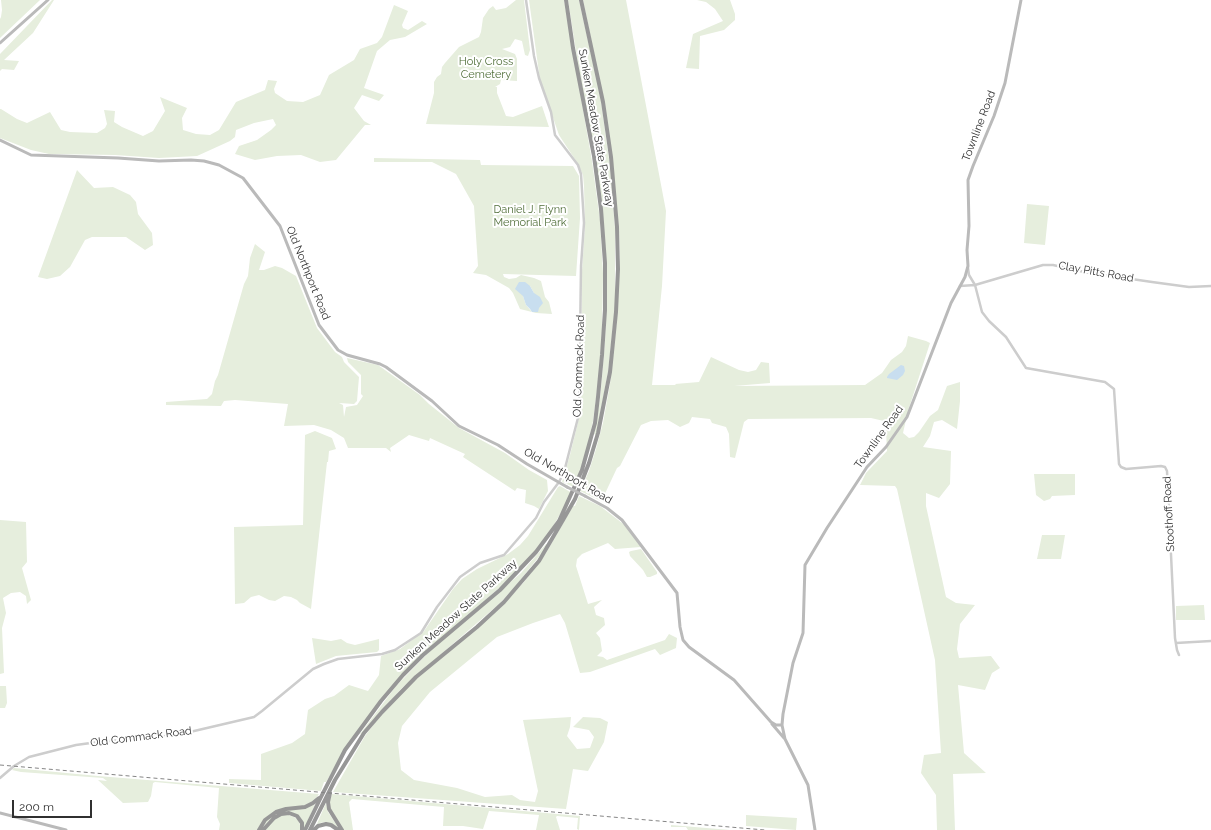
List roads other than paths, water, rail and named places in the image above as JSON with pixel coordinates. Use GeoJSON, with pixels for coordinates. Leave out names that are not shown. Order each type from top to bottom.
{"type":"FeatureCollection","features":[{"type":"Feature","properties":{"kind":"highway","name":"Sunken Meadow State Parkway"},"geometry":{"type":"LineString","coordinates":[[304,830],[345,750],[381,700],[403,675],[446,635],[500,590],[536,552],[559,521],[582,470],[592,435],[598,397],[605,310],[604,263],[601,209],[594,156],[573,48],[566,0]]}},
{"type":"Feature","properties":{"kind":"highway","name":"Sunken Meadow State Parkway"},"geometry":{"type":"LineString","coordinates":[[310,830],[335,780],[364,733],[404,687],[504,602],[539,561],[575,499],[589,464],[598,433],[610,372],[616,312],[618,255],[610,149],[603,102],[580,0]]}},
{"type":"Feature","properties":{"kind":"highway"},"geometry":{"type":"LineString","coordinates":[[335,780],[329,797],[328,807],[330,813],[342,830]]}},
{"type":"Feature","properties":{"kind":"highway"},"geometry":{"type":"LineString","coordinates":[[259,830],[265,820],[276,812],[286,809],[306,807],[321,797]]}},
{"type":"Feature","properties":{"kind":"highway"},"geometry":{"type":"LineString","coordinates":[[263,830],[274,818],[281,814],[289,813],[297,816],[302,823],[304,830]]}},
{"type":"Feature","properties":{"kind":"highway"},"geometry":{"type":"LineString","coordinates":[[314,830],[318,826],[326,824],[331,825],[338,830]]}},
{"type":"Feature","properties":{"kind":"main road"},"geometry":{"type":"LineString","coordinates":[[0,43],[48,0]]}},
{"type":"Feature","properties":{"kind":"main road","name":"Townline Road"},"geometry":{"type":"LineString","coordinates":[[815,830],[808,785],[785,739],[782,725],[793,663],[803,633],[805,565],[827,528],[868,467],[886,447],[907,417],[951,303],[968,266],[968,180],[994,116],[1005,83],[1021,0]]}},
{"type":"Feature","properties":{"kind":"main road","name":"Old Northport Road"},"geometry":{"type":"LineString","coordinates":[[0,140],[31,155],[160,161],[204,161],[219,165],[243,178],[280,226],[319,325],[338,350],[347,355],[386,367],[432,401],[459,426],[498,445],[533,468],[607,508],[622,520],[677,592],[680,627],[683,640],[689,647],[734,680],[785,739]]}},
{"type":"Feature","properties":{"kind":"main road"},"geometry":{"type":"LineString","coordinates":[[771,722],[776,725],[782,725]]}},
{"type":"Feature","properties":{"kind":"main road"},"geometry":{"type":"LineString","coordinates":[[0,813],[66,830]]}},
{"type":"Feature","properties":{"kind":"street","name":"Old Commack Road"},"geometry":{"type":"LineString","coordinates":[[0,778],[14,766],[29,757],[47,752],[98,742],[177,736],[254,716],[262,712],[313,670],[324,664],[338,659],[382,654],[395,650],[410,641],[420,632],[460,577],[480,563],[504,555],[532,524],[544,502],[559,482],[564,472],[579,414],[581,266],[584,223],[581,174],[578,165],[555,135],[551,112],[538,78],[526,0]]}},
{"type":"Feature","properties":{"kind":"street","name":"Clay Pitts Road"},"geometry":{"type":"LineString","coordinates":[[960,286],[975,285],[1043,265],[1053,264],[1084,272],[1152,282],[1189,287],[1211,286]]}},
{"type":"Feature","properties":{"kind":"street","name":"Stoothoff Road"},"geometry":{"type":"LineString","coordinates":[[968,266],[970,275],[975,285],[978,304],[984,316],[1006,337],[1026,368],[1105,382],[1114,389],[1119,459],[1121,467],[1126,469],[1160,466],[1165,467],[1167,471],[1176,643],[1179,655]]}},
{"type":"Feature","properties":{"kind":"street"},"geometry":{"type":"LineString","coordinates":[[1176,643],[1211,641]]}},
{"type":"Feature","properties":{"kind":"water"},"geometry":{"type":"Polygon","coordinates":[[[519,282],[525,282],[530,286],[534,293],[540,297],[543,303],[538,312],[532,312],[526,305],[523,296],[515,289],[519,282]]]}},
{"type":"Feature","properties":{"kind":"water"},"geometry":{"type":"Polygon","coordinates":[[[901,365],[904,366],[905,371],[903,375],[897,380],[887,378],[889,374],[901,365]]]}},
{"type":"Feature","properties":{"kind":"railway"},"geometry":{"type":"LineString","coordinates":[[0,765],[765,830]]}},
{"type":"Feature","properties":{"kind":"park label","name":"Holy Cross Cemetery"},"geometry":{"type":"Point","coordinates":[486,68]}},
{"type":"Feature","properties":{"kind":"park label","name":"Daniel J. Flynn Memorial Park"},"geometry":{"type":"Point","coordinates":[530,216]}}]}
